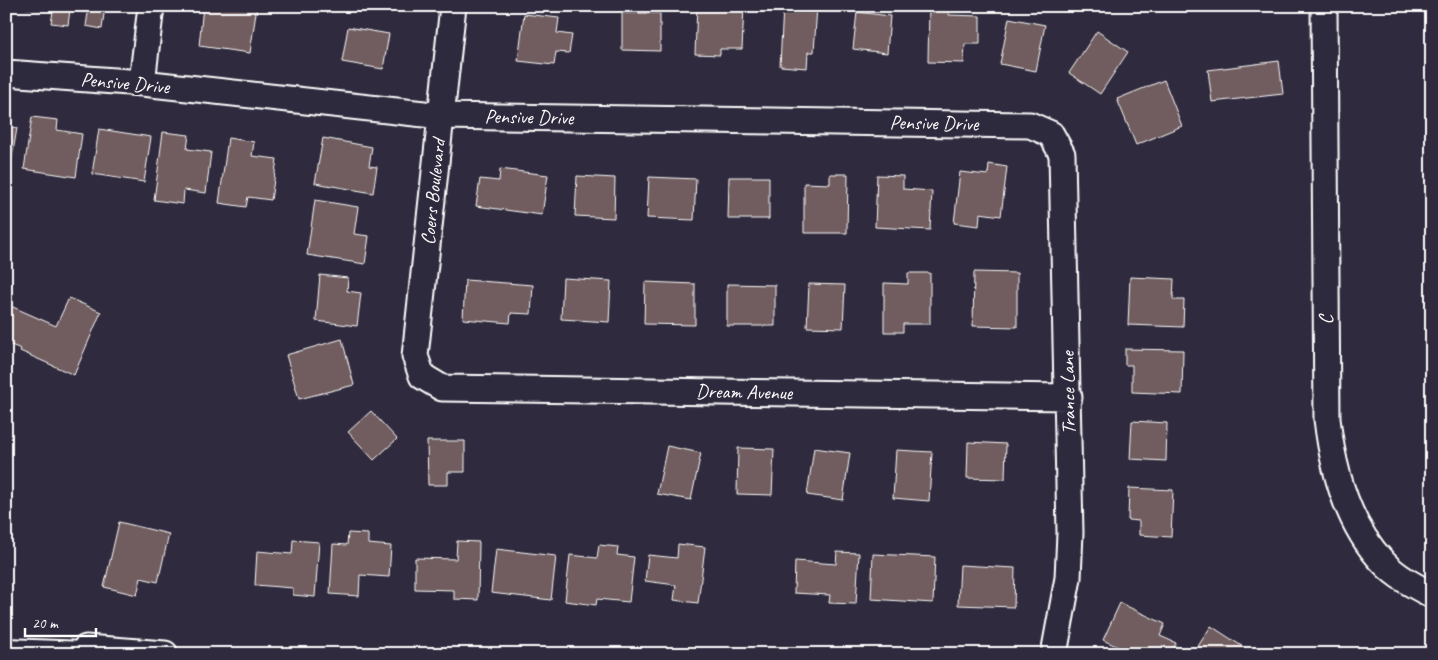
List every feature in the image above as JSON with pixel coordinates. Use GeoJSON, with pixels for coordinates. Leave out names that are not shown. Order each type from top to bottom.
{"type":"FeatureCollection","features":[{"type":"Feature","properties":{"kind":"street"},"geometry":{"type":"LineString","coordinates":[[142,84],[151,6]]}},
{"type":"Feature","properties":{"kind":"street","name":"Coers Boulevard"},"geometry":{"type":"LineString","coordinates":[[422,376],[415,356],[453,6]]}},
{"type":"Feature","properties":{"kind":"street","name":"C"},"geometry":{"type":"LineString","coordinates":[[1324,6],[1327,419],[1332,456],[1347,505],[1368,542],[1384,563],[1407,582],[1432,595]]}},
{"type":"Feature","properties":{"kind":"street","name":"Pensive Drive"},"geometry":{"type":"LineString","coordinates":[[6,73],[142,84],[442,116],[1030,125],[1051,134]]}},
{"type":"Feature","properties":{"kind":"street","name":"Trance Lane"},"geometry":{"type":"LineString","coordinates":[[1051,134],[1062,154],[1069,397],[1068,578],[1054,654]]}},
{"type":"Feature","properties":{"kind":"street","name":"Dream Avenue"},"geometry":{"type":"LineString","coordinates":[[422,376],[442,388],[1069,397]]}},
{"type":"Feature","properties":{"kind":"street"},"geometry":{"type":"LineString","coordinates":[[86,648],[165,654]]}},
{"type":"Feature","properties":{"kind":"lane"},"geometry":{"type":"LineString","coordinates":[[6,645],[86,648]]}},
{"type":"Feature","properties":{"kind":"building"},"geometry":{"type":"Polygon","coordinates":[[[26,6],[42,6],[42,10],[25,8],[26,6]]]}},
{"type":"Feature","properties":{"kind":"building"},"geometry":{"type":"Polygon","coordinates":[[[54,6],[105,6],[102,29],[86,26],[88,13],[70,10],[68,25],[51,23],[54,6]]]}},
{"type":"Feature","properties":{"kind":"building"},"geometry":{"type":"Polygon","coordinates":[[[203,6],[257,6],[250,53],[199,46],[203,6]]]}},
{"type":"Feature","properties":{"kind":"building"},"geometry":{"type":"Polygon","coordinates":[[[697,6],[744,6],[742,49],[720,49],[720,55],[695,54],[697,6]]]}},
{"type":"Feature","properties":{"kind":"building"},"geometry":{"type":"Polygon","coordinates":[[[783,6],[817,6],[814,52],[808,52],[807,68],[780,66],[783,6]]]}},
{"type":"Feature","properties":{"kind":"building"},"geometry":{"type":"Polygon","coordinates":[[[929,6],[949,6],[949,15],[980,16],[980,44],[965,44],[964,63],[928,62],[929,6]]]}},
{"type":"Feature","properties":{"kind":"building"},"geometry":{"type":"Polygon","coordinates":[[[857,12],[890,16],[887,53],[853,49],[857,12]]]}},
{"type":"Feature","properties":{"kind":"building"},"geometry":{"type":"Polygon","coordinates":[[[622,13],[660,13],[660,51],[622,50],[622,13]]]}},
{"type":"Feature","properties":{"kind":"building"},"geometry":{"type":"Polygon","coordinates":[[[524,14],[559,18],[557,33],[572,35],[569,53],[556,52],[554,65],[518,61],[524,14]]]}},
{"type":"Feature","properties":{"kind":"building"},"geometry":{"type":"Polygon","coordinates":[[[1009,18],[1045,25],[1036,71],[1000,64],[1009,18]]]}},
{"type":"Feature","properties":{"kind":"building"},"geometry":{"type":"Polygon","coordinates":[[[348,27],[389,34],[383,69],[342,62],[348,27]]]}},
{"type":"Feature","properties":{"kind":"building"},"geometry":{"type":"Polygon","coordinates":[[[1097,31],[1128,52],[1100,94],[1069,73],[1097,31]]]}},
{"type":"Feature","properties":{"kind":"building"},"geometry":{"type":"Polygon","coordinates":[[[1279,61],[1283,94],[1212,102],[1208,70],[1279,61]]]}},
{"type":"Feature","properties":{"kind":"building"},"geometry":{"type":"Polygon","coordinates":[[[1164,80],[1182,126],[1136,145],[1117,99],[1164,80]]]}},
{"type":"Feature","properties":{"kind":"building"},"geometry":{"type":"Polygon","coordinates":[[[32,117],[58,120],[57,130],[82,134],[76,177],[24,169],[32,117]]]}},
{"type":"Feature","properties":{"kind":"building"},"geometry":{"type":"Polygon","coordinates":[[[6,126],[17,128],[10,170],[6,170],[6,126]]]}},
{"type":"Feature","properties":{"kind":"building"},"geometry":{"type":"Polygon","coordinates":[[[99,129],[151,137],[144,182],[92,174],[99,129]]]}},
{"type":"Feature","properties":{"kind":"building"},"geometry":{"type":"Polygon","coordinates":[[[163,132],[189,135],[187,149],[211,152],[206,193],[184,190],[183,204],[154,200],[163,132]]]}},
{"type":"Feature","properties":{"kind":"building"},"geometry":{"type":"Polygon","coordinates":[[[228,138],[254,142],[252,156],[277,159],[271,200],[248,197],[246,207],[219,203],[228,138]]]}},
{"type":"Feature","properties":{"kind":"building"},"geometry":{"type":"Polygon","coordinates":[[[323,138],[372,147],[369,166],[377,167],[373,193],[315,183],[323,138]]]}},
{"type":"Feature","properties":{"kind":"building"},"geometry":{"type":"Polygon","coordinates":[[[989,164],[1007,167],[1001,216],[980,213],[979,226],[954,223],[960,172],[988,175],[989,164]]]}},
{"type":"Feature","properties":{"kind":"building"},"geometry":{"type":"Polygon","coordinates":[[[500,169],[548,175],[542,215],[476,206],[480,179],[499,181],[500,169]]]}},
{"type":"Feature","properties":{"kind":"building"},"geometry":{"type":"Polygon","coordinates":[[[830,174],[848,174],[847,233],[804,233],[804,183],[830,184],[830,174]]]}},
{"type":"Feature","properties":{"kind":"building"},"geometry":{"type":"Polygon","coordinates":[[[877,175],[903,176],[903,189],[932,191],[930,230],[875,227],[877,175]]]}},
{"type":"Feature","properties":{"kind":"building"},"geometry":{"type":"Polygon","coordinates":[[[577,176],[615,178],[614,218],[575,216],[577,176]]]}},
{"type":"Feature","properties":{"kind":"building"},"geometry":{"type":"Polygon","coordinates":[[[649,177],[696,179],[694,220],[647,218],[649,177]]]}},
{"type":"Feature","properties":{"kind":"building"},"geometry":{"type":"Polygon","coordinates":[[[729,177],[769,177],[769,219],[728,219],[729,177]]]}},
{"type":"Feature","properties":{"kind":"building"},"geometry":{"type":"Polygon","coordinates":[[[315,200],[358,207],[354,234],[369,236],[365,264],[307,255],[315,200]]]}},
{"type":"Feature","properties":{"kind":"building"},"geometry":{"type":"Polygon","coordinates":[[[974,272],[1017,273],[1017,327],[973,326],[974,272]]]}},
{"type":"Feature","properties":{"kind":"building"},"geometry":{"type":"Polygon","coordinates":[[[908,273],[930,273],[930,324],[903,324],[903,332],[884,332],[884,283],[908,284],[908,273]]]}},
{"type":"Feature","properties":{"kind":"building"},"geometry":{"type":"Polygon","coordinates":[[[320,275],[348,278],[347,291],[361,293],[357,326],[316,321],[320,275]]]}},
{"type":"Feature","properties":{"kind":"building"},"geometry":{"type":"Polygon","coordinates":[[[1130,277],[1174,279],[1173,300],[1184,300],[1183,327],[1128,325],[1130,277]]]}},
{"type":"Feature","properties":{"kind":"building"},"geometry":{"type":"Polygon","coordinates":[[[563,278],[611,281],[609,322],[561,319],[563,278]]]}},
{"type":"Feature","properties":{"kind":"building"},"geometry":{"type":"Polygon","coordinates":[[[465,280],[533,285],[531,314],[511,313],[510,323],[463,319],[465,280]]]}},
{"type":"Feature","properties":{"kind":"building"},"geometry":{"type":"Polygon","coordinates":[[[645,282],[695,284],[695,325],[644,324],[645,282]]]}},
{"type":"Feature","properties":{"kind":"building"},"geometry":{"type":"Polygon","coordinates":[[[727,284],[775,285],[775,326],[727,326],[727,284]]]}},
{"type":"Feature","properties":{"kind":"building"},"geometry":{"type":"Polygon","coordinates":[[[809,284],[845,285],[843,328],[807,327],[809,284]]]}},
{"type":"Feature","properties":{"kind":"building"},"geometry":{"type":"Polygon","coordinates":[[[69,298],[101,312],[74,375],[6,343],[6,304],[56,326],[69,298]]]}},
{"type":"Feature","properties":{"kind":"building"},"geometry":{"type":"Polygon","coordinates":[[[342,339],[354,385],[299,399],[286,355],[342,339]]]}},
{"type":"Feature","properties":{"kind":"building"},"geometry":{"type":"Polygon","coordinates":[[[1125,349],[1183,350],[1182,394],[1132,392],[1132,365],[1125,365],[1125,349]]]}},
{"type":"Feature","properties":{"kind":"building"},"geometry":{"type":"Polygon","coordinates":[[[371,411],[397,439],[374,460],[348,432],[371,411]]]}},
{"type":"Feature","properties":{"kind":"building"},"geometry":{"type":"Polygon","coordinates":[[[1132,421],[1167,423],[1166,461],[1130,459],[1132,421]]]}},
{"type":"Feature","properties":{"kind":"building"},"geometry":{"type":"Polygon","coordinates":[[[427,441],[465,441],[465,472],[448,472],[448,485],[428,485],[427,441]]]}},
{"type":"Feature","properties":{"kind":"building"},"geometry":{"type":"Polygon","coordinates":[[[968,442],[1006,444],[1005,479],[967,478],[968,442]]]}},
{"type":"Feature","properties":{"kind":"building"},"geometry":{"type":"Polygon","coordinates":[[[667,446],[701,453],[691,500],[657,494],[667,446]]]}},
{"type":"Feature","properties":{"kind":"building"},"geometry":{"type":"Polygon","coordinates":[[[738,448],[774,449],[772,495],[737,494],[738,448]]]}},
{"type":"Feature","properties":{"kind":"building"},"geometry":{"type":"Polygon","coordinates":[[[814,448],[850,453],[843,500],[807,495],[814,448]]]}},
{"type":"Feature","properties":{"kind":"building"},"geometry":{"type":"Polygon","coordinates":[[[896,450],[932,452],[929,501],[893,498],[896,450]]]}},
{"type":"Feature","properties":{"kind":"building"},"geometry":{"type":"Polygon","coordinates":[[[1129,488],[1173,490],[1171,537],[1139,535],[1139,521],[1128,520],[1129,488]]]}},
{"type":"Feature","properties":{"kind":"building"},"geometry":{"type":"Polygon","coordinates":[[[119,522],[169,534],[158,582],[141,578],[137,595],[104,587],[119,522]]]}},
{"type":"Feature","properties":{"kind":"building"},"geometry":{"type":"Polygon","coordinates":[[[348,533],[368,534],[368,544],[391,546],[389,577],[360,575],[359,596],[330,594],[333,544],[347,545],[348,533]]]}},
{"type":"Feature","properties":{"kind":"building"},"geometry":{"type":"Polygon","coordinates":[[[293,540],[319,542],[315,597],[293,595],[293,588],[255,585],[257,551],[292,554],[293,540]]]}},
{"type":"Feature","properties":{"kind":"building"},"geometry":{"type":"Polygon","coordinates":[[[457,541],[479,542],[478,600],[454,599],[454,590],[415,589],[415,558],[456,559],[457,541]]]}},
{"type":"Feature","properties":{"kind":"building"},"geometry":{"type":"Polygon","coordinates":[[[678,544],[705,547],[698,603],[674,600],[676,585],[645,581],[648,555],[677,558],[678,544]]]}},
{"type":"Feature","properties":{"kind":"building"},"geometry":{"type":"Polygon","coordinates":[[[599,545],[618,547],[617,555],[634,557],[629,602],[597,599],[596,605],[565,601],[570,555],[597,558],[599,545]]]}},
{"type":"Feature","properties":{"kind":"building"},"geometry":{"type":"Polygon","coordinates":[[[496,549],[556,556],[551,600],[491,593],[496,549]]]}},
{"type":"Feature","properties":{"kind":"building"},"geometry":{"type":"Polygon","coordinates":[[[837,552],[859,553],[856,604],[829,603],[830,595],[794,593],[795,561],[836,564],[837,552]]]}},
{"type":"Feature","properties":{"kind":"building"},"geometry":{"type":"Polygon","coordinates":[[[873,554],[935,557],[933,603],[871,599],[873,554]]]}},
{"type":"Feature","properties":{"kind":"building"},"geometry":{"type":"Polygon","coordinates":[[[960,565],[1015,568],[1014,607],[958,605],[960,565]]]}},
{"type":"Feature","properties":{"kind":"building"},"geometry":{"type":"Polygon","coordinates":[[[1120,603],[1165,624],[1160,636],[1176,643],[1171,654],[1134,654],[1103,640],[1120,603]]]}},
{"type":"Feature","properties":{"kind":"building"},"geometry":{"type":"Polygon","coordinates":[[[1211,626],[1254,654],[1193,654],[1211,626]]]}}]}
